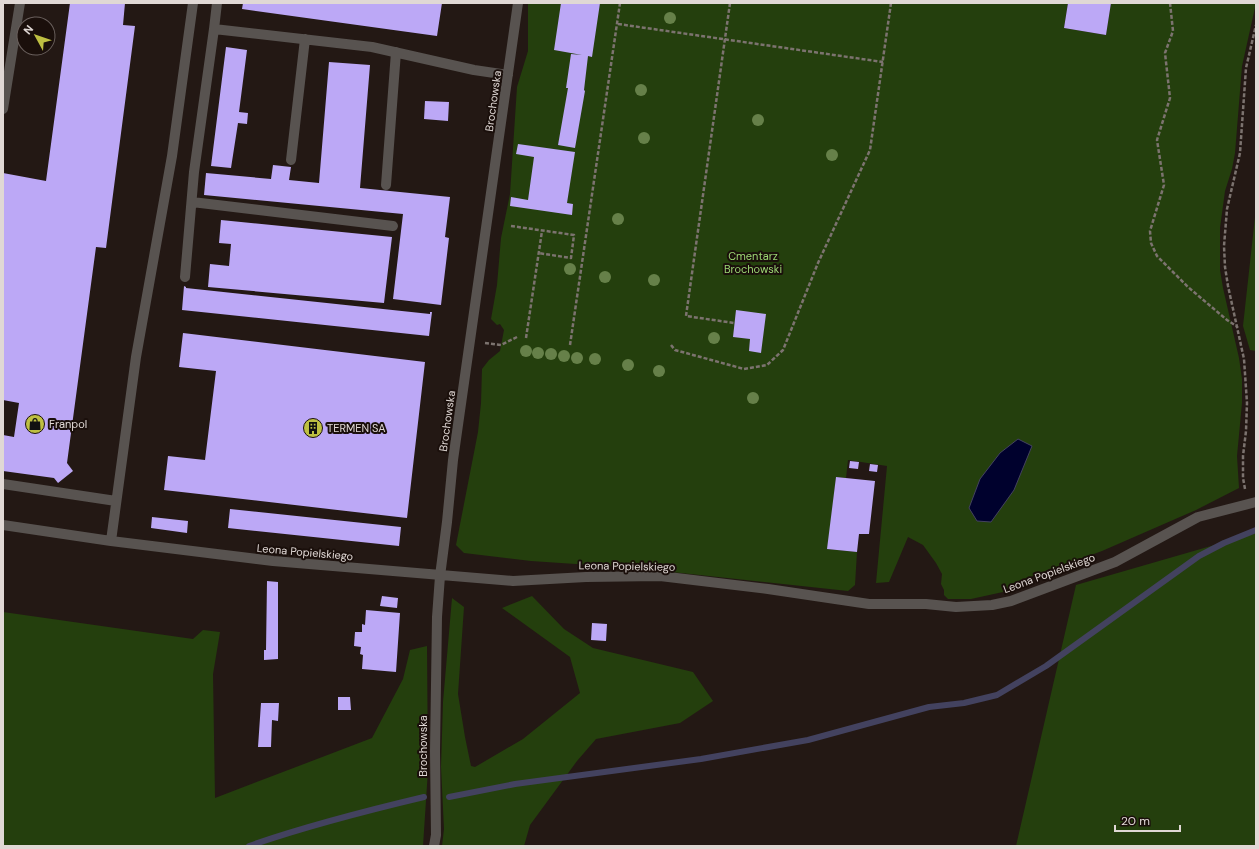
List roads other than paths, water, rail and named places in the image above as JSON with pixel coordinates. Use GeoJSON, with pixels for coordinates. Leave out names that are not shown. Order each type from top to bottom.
{"type":"FeatureCollection","features":[{"type":"Feature","properties":{"kind":"street"},"geometry":{"type":"LineString","coordinates":[[3,109],[20,3]]}},
{"type":"Feature","properties":{"kind":"street"},"geometry":{"type":"LineString","coordinates":[[111,541],[136,357],[172,156],[193,3]]}},
{"type":"Feature","properties":{"kind":"street"},"geometry":{"type":"LineString","coordinates":[[185,277],[194,172],[218,3]]}},
{"type":"Feature","properties":{"kind":"street","name":"Brochowska"},"geometry":{"type":"LineString","coordinates":[[434,846],[436,835],[435,751],[437,625],[440,576],[453,460],[518,3]]}},
{"type":"Feature","properties":{"kind":"street"},"geometry":{"type":"LineString","coordinates":[[214,29],[372,47],[474,70],[508,75]]}},
{"type":"Feature","properties":{"kind":"street"},"geometry":{"type":"LineString","coordinates":[[291,160],[305,39]]}},
{"type":"Feature","properties":{"kind":"street"},"geometry":{"type":"LineString","coordinates":[[386,185],[396,52]]}},
{"type":"Feature","properties":{"kind":"street"},"geometry":{"type":"LineString","coordinates":[[192,202],[393,226]]}},
{"type":"Feature","properties":{"kind":"street"},"geometry":{"type":"LineString","coordinates":[[3,484],[116,501]]}},
{"type":"Feature","properties":{"kind":"street","name":"Leona Popielskiego"},"geometry":{"type":"LineString","coordinates":[[3,525],[111,541],[273,561],[440,576],[513,581],[586,577],[660,576],[768,589],[869,604],[926,604],[956,607],[992,605],[1011,601],[1115,562],[1198,517],[1252,503]]}},
{"type":"Feature","properties":{"kind":"water"},"geometry":{"type":"Polygon","coordinates":[[[1018,439],[1032,446],[1014,490],[991,522],[977,521],[969,508],[980,479],[1000,453],[1018,439]]]}},
{"type":"Feature","properties":{"kind":"waterway"},"geometry":{"type":"LineString","coordinates":[[449,797],[515,784],[701,759],[808,740],[929,707],[964,703],[997,695],[1046,666],[1199,556],[1224,543],[1256,530]]}},
{"type":"Feature","properties":{"kind":"waterway"},"geometry":{"type":"LineString","coordinates":[[249,846],[336,819],[424,797]]}},
{"type":"Feature","properties":{"kind":"place","name":"Franpol"},"geometry":{"type":"Point","coordinates":[35,424]}},
{"type":"Feature","properties":{"kind":"place","name":"TERMEN SA"},"geometry":{"type":"Point","coordinates":[313,428]}},
{"type":"Feature","properties":{"kind":"park label","name":"Cmentarz Brochowski"},"geometry":{"type":"Point","coordinates":[753,262]}}]}
